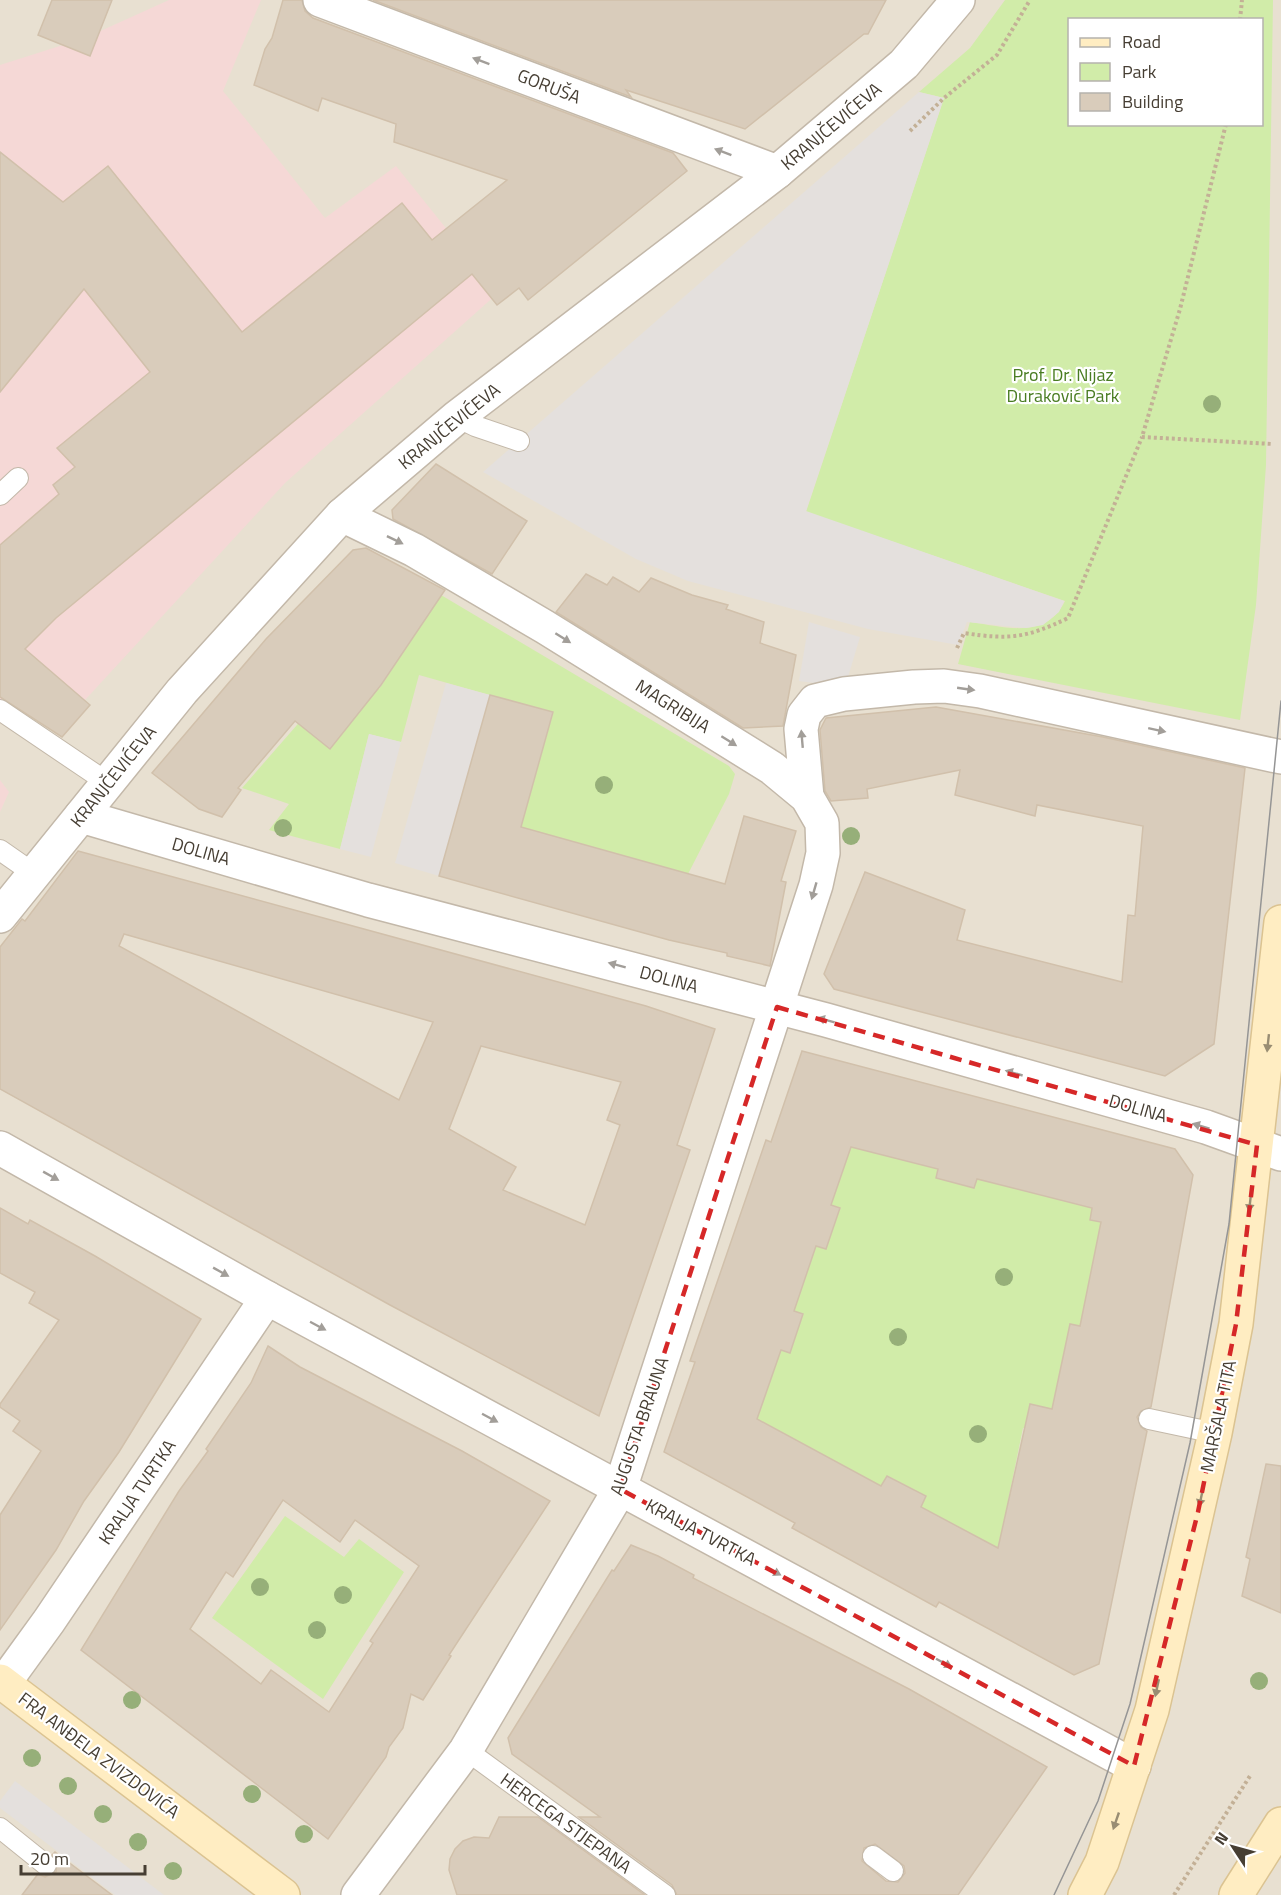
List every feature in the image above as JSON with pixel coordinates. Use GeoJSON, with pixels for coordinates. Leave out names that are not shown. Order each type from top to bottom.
{"type":"FeatureCollection","features":[{"type":"Feature","properties":{"kind":"main road","name":"MARŠALA TITA"},"geometry":{"type":"LineString","coordinates":[[1085,1895],[1102,1862],[1152,1710],[1215,1432],[1269,1149],[1281,922]]}},
{"type":"Feature","properties":{"kind":"main road","name":"FRA ANĐELA ZVIZDOVIĆA"},"geometry":{"type":"LineString","coordinates":[[1,1684],[283,1895]]}},
{"type":"Feature","properties":{"kind":"main road"},"geometry":{"type":"LineString","coordinates":[[1236,1895],[1281,1824]]}},
{"type":"Feature","properties":{"kind":"street","name":"GORUŠA"},"geometry":{"type":"LineString","coordinates":[[320,0],[777,172]]}},
{"type":"Feature","properties":{"kind":"street","name":"KRANJČEVIĆEVA"},"geometry":{"type":"LineString","coordinates":[[0,916],[182,691],[342,515],[457,417],[777,172],[904,64],[958,0]]}},
{"type":"Feature","properties":{"kind":"street","name":"MAGRIBIJA"},"geometry":{"type":"LineString","coordinates":[[342,515],[414,550],[545,627],[772,768],[807,797],[822,823],[823,853],[816,885],[777,1007]]}},
{"type":"Feature","properties":{"kind":"street"},"geometry":{"type":"LineString","coordinates":[[807,797],[801,729],[808,707],[815,701],[844,694],[914,687],[944,686],[980,691],[1281,757]]}},
{"type":"Feature","properties":{"kind":"street","name":"DOLINA"},"geometry":{"type":"LineString","coordinates":[[81,816],[368,900],[777,1007],[1194,1124],[1269,1149]]}},
{"type":"Feature","properties":{"kind":"street","name":"AUGUSTA BRAUNA"},"geometry":{"type":"LineString","coordinates":[[358,1895],[466,1750],[620,1489],[777,1007]]}},
{"type":"Feature","properties":{"kind":"street","name":"KRALJA TVRTKA"},"geometry":{"type":"LineString","coordinates":[[0,1148],[267,1298],[1134,1766]]}},
{"type":"Feature","properties":{"kind":"street","name":"KRALJA TVRTKA"},"geometry":{"type":"LineString","coordinates":[[1,1684],[49,1621],[267,1298]]}},
{"type":"Feature","properties":{"kind":"lane"},"geometry":{"type":"LineString","coordinates":[[457,417],[475,426],[519,441]]}},
{"type":"Feature","properties":{"kind":"lane"},"geometry":{"type":"LineString","coordinates":[[0,495],[18,478]]}},
{"type":"Feature","properties":{"kind":"lane"},"geometry":{"type":"LineString","coordinates":[[0,710],[108,783]]}},
{"type":"Feature","properties":{"kind":"lane"},"geometry":{"type":"LineString","coordinates":[[0,850],[33,873]]}},
{"type":"Feature","properties":{"kind":"lane"},"geometry":{"type":"LineString","coordinates":[[1149,1419],[1215,1432]]}},
{"type":"Feature","properties":{"kind":"lane","name":"HERCEGA STJEPANA"},"geometry":{"type":"LineString","coordinates":[[466,1750],[665,1895]]}},
{"type":"Feature","properties":{"kind":"lane"},"geometry":{"type":"LineString","coordinates":[[0,1828],[46,1865]]}},
{"type":"Feature","properties":{"kind":"lane"},"geometry":{"type":"LineString","coordinates":[[873,1856],[893,1871]]}},
{"type":"Feature","properties":{"kind":"path"},"geometry":{"type":"LineString","coordinates":[[910,131],[944,98],[997,55],[1030,0]]}},
{"type":"Feature","properties":{"kind":"path"},"geometry":{"type":"LineString","coordinates":[[1240,18],[1242,0]]}},
{"type":"Feature","properties":{"kind":"path"},"geometry":{"type":"LineString","coordinates":[[955,651],[964,633],[994,638],[1036,634],[1068,618],[1142,437],[1180,309],[1226,126]]}},
{"type":"Feature","properties":{"kind":"path"},"geometry":{"type":"LineString","coordinates":[[1142,437],[1273,444]]}},
{"type":"Feature","properties":{"kind":"path"},"geometry":{"type":"LineString","coordinates":[[1174,1895],[1250,1776]]}},
{"type":"Feature","properties":{"kind":"highlighted area"},"geometry":{"type":"Polygon","coordinates":[[[777,1007],[1257,1145],[1236,1324],[1198,1512],[1134,1766],[620,1489],[777,1007]]]}},
{"type":"Feature","properties":{"kind":"shaded area"},"geometry":{"type":"Polygon","coordinates":[[[0,0],[1281,0],[1281,1895],[0,1895],[0,0]]]}},
{"type":"Feature","properties":{"kind":"shaded area"},"geometry":{"type":"Polygon","coordinates":[[[169,0],[261,0],[223,91],[325,218],[396,166],[498,293],[285,483],[61,726],[14,692],[0,710],[0,65],[85,38],[169,0]]]}},
{"type":"Feature","properties":{"kind":"shaded area"},"geometry":{"type":"Polygon","coordinates":[[[919,92],[944,98],[806,511],[1064,601],[1059,612],[1043,625],[1026,628],[967,622],[958,645],[868,629],[688,581],[636,559],[483,472],[919,92]]]}},
{"type":"Feature","properties":{"kind":"shaded area"},"geometry":{"type":"Polygon","coordinates":[[[809,622],[860,637],[845,687],[799,681],[809,622]]]}},
{"type":"Feature","properties":{"kind":"shaded area"},"geometry":{"type":"Polygon","coordinates":[[[446,683],[490,695],[439,876],[395,863],[446,683]]]}},
{"type":"Feature","properties":{"kind":"shaded area"},"geometry":{"type":"Polygon","coordinates":[[[369,734],[401,742],[371,857],[340,849],[369,734]]]}},
{"type":"Feature","properties":{"kind":"shaded area"},"geometry":{"type":"Polygon","coordinates":[[[0,780],[9,792],[0,812],[0,780]]]}},
{"type":"Feature","properties":{"kind":"shaded area"},"geometry":{"type":"Polygon","coordinates":[[[15,1781],[164,1895],[115,1895],[0,1808],[0,1801],[15,1781]]]}},
{"type":"Feature","properties":{"kind":"green space","name":"Prof. Dr. Nijaz Duraković Park"},"geometry":{"type":"Polygon","coordinates":[[[1005,0],[1273,0],[1266,465],[1256,605],[1240,720],[958,664],[970,622],[1011,628],[1036,626],[1057,613],[1065,601],[806,512],[944,98],[919,92],[970,48],[1005,0]]]}},
{"type":"Feature","properties":{"kind":"green space"},"geometry":{"type":"Polygon","coordinates":[[[441,595],[729,766],[735,774],[729,794],[688,874],[521,827],[553,713],[419,675],[401,742],[369,734],[340,849],[269,830],[289,804],[242,788],[317,702],[364,680],[379,689],[441,595]]]}},
{"type":"Feature","properties":{"kind":"green space"},"geometry":{"type":"Polygon","coordinates":[[[851,1147],[938,1169],[936,1178],[974,1188],[977,1179],[1092,1208],[1090,1220],[1101,1222],[1080,1326],[1070,1324],[1061,1367],[1059,1435],[1023,1428],[1008,1501],[1044,1508],[1032,1567],[921,1507],[926,1496],[888,1476],[881,1486],[757,1419],[781,1350],[790,1352],[803,1315],[794,1311],[816,1246],[826,1248],[840,1209],[831,1205],[851,1147]]]}},
{"type":"Feature","properties":{"kind":"green space"},"geometry":{"type":"Polygon","coordinates":[[[285,1516],[344,1557],[359,1539],[404,1572],[323,1699],[212,1618],[285,1516]]]}},
{"type":"Feature","properties":{"kind":"building"},"geometry":{"type":"Polygon","coordinates":[[[52,0],[112,0],[90,56],[38,35],[52,0]]]}},
{"type":"Feature","properties":{"kind":"building"},"geometry":{"type":"Polygon","coordinates":[[[283,0],[302,0],[305,11],[313,18],[673,153],[687,171],[528,300],[519,288],[497,305],[472,274],[56,618],[25,649],[90,705],[62,737],[0,697],[0,545],[59,494],[53,485],[75,467],[57,448],[150,372],[84,289],[0,392],[0,152],[63,202],[108,166],[242,332],[402,203],[432,240],[507,180],[394,142],[396,124],[322,98],[318,111],[254,85],[265,49],[272,38],[283,0]]]}},
{"type":"Feature","properties":{"kind":"building"},"geometry":{"type":"Polygon","coordinates":[[[373,0],[886,0],[868,34],[864,34],[745,129],[626,90],[631,97],[373,0]]]}},
{"type":"Feature","properties":{"kind":"building"},"geometry":{"type":"Polygon","coordinates":[[[436,464],[527,521],[492,574],[393,519],[392,510],[436,464]]]}},
{"type":"Feature","properties":{"kind":"building"},"geometry":{"type":"Polygon","coordinates":[[[366,548],[445,590],[381,685],[330,749],[295,721],[238,788],[241,790],[222,817],[199,809],[152,773],[266,639],[353,550],[366,548]]]}},
{"type":"Feature","properties":{"kind":"building"},"geometry":{"type":"Polygon","coordinates":[[[586,574],[607,585],[613,577],[639,592],[651,578],[692,595],[728,605],[726,609],[764,622],[760,643],[796,655],[783,726],[743,728],[556,612],[586,574]]]}},
{"type":"Feature","properties":{"kind":"building"},"geometry":{"type":"Polygon","coordinates":[[[490,695],[553,712],[521,827],[725,884],[744,816],[796,831],[781,881],[786,882],[770,966],[439,876],[490,695]]]}},
{"type":"Feature","properties":{"kind":"building"},"geometry":{"type":"Polygon","coordinates":[[[936,707],[1103,737],[1245,768],[1214,1044],[1165,1076],[834,989],[824,974],[865,872],[965,910],[957,940],[1122,982],[1128,915],[1135,916],[1143,826],[1037,805],[1035,816],[955,795],[960,770],[867,789],[868,798],[831,801],[825,791],[820,730],[826,718],[936,707]]]}},
{"type":"Feature","properties":{"kind":"building"},"geometry":{"type":"Polygon","coordinates":[[[78,851],[646,1006],[715,1029],[677,1145],[690,1150],[599,1416],[390,1305],[0,1089],[0,947],[22,919],[25,921],[78,851]],[[124,934],[119,946],[399,1100],[433,1022],[124,934]],[[481,1046],[449,1129],[516,1167],[503,1190],[585,1225],[620,1125],[607,1120],[621,1082],[481,1046]]]}},
{"type":"Feature","properties":{"kind":"building"},"geometry":{"type":"Polygon","coordinates":[[[802,1051],[1175,1149],[1193,1175],[1151,1407],[1141,1411],[1137,1417],[1141,1427],[1147,1431],[1099,1664],[1074,1675],[939,1602],[936,1607],[792,1528],[795,1523],[664,1452],[695,1362],[690,1361],[766,1140],[771,1142],[802,1051]],[[851,1147],[831,1205],[840,1208],[826,1249],[816,1246],[794,1311],[803,1314],[790,1353],[781,1350],[757,1419],[881,1486],[887,1476],[926,1496],[921,1507],[998,1548],[1030,1404],[1052,1409],[1070,1324],[1080,1326],[1101,1222],[1090,1220],[1092,1208],[977,1179],[974,1188],[936,1178],[938,1169],[851,1147]]]}},
{"type":"Feature","properties":{"kind":"building"},"geometry":{"type":"Polygon","coordinates":[[[0,1208],[28,1224],[30,1220],[201,1319],[119,1452],[84,1501],[56,1550],[0,1630],[0,1515],[41,1451],[13,1431],[20,1421],[0,1407],[0,1404],[59,1320],[29,1303],[35,1292],[0,1273],[0,1208]]]}},
{"type":"Feature","properties":{"kind":"building"},"geometry":{"type":"Polygon","coordinates":[[[268,1346],[300,1367],[462,1451],[550,1501],[449,1655],[451,1656],[423,1700],[411,1694],[403,1728],[389,1747],[386,1757],[328,1839],[81,1650],[179,1491],[208,1451],[206,1449],[251,1383],[268,1346]],[[283,1500],[233,1577],[226,1572],[190,1629],[261,1684],[271,1670],[329,1712],[373,1643],[370,1641],[419,1566],[355,1520],[340,1542],[283,1500]]]}},
{"type":"Feature","properties":{"kind":"building"},"geometry":{"type":"Polygon","coordinates":[[[1266,1464],[1281,1466],[1281,1613],[1242,1596],[1250,1559],[1246,1557],[1266,1464]]]}},
{"type":"Feature","properties":{"kind":"building"},"geometry":{"type":"Polygon","coordinates":[[[631,1545],[658,1556],[694,1575],[693,1578],[909,1689],[1047,1767],[958,1895],[677,1895],[672,1885],[579,1817],[600,1817],[512,1754],[508,1738],[612,1570],[614,1571],[631,1545]],[[875,1844],[864,1848],[862,1861],[886,1881],[898,1882],[905,1873],[904,1866],[875,1844]]]}},
{"type":"Feature","properties":{"kind":"building"},"geometry":{"type":"Polygon","coordinates":[[[499,1817],[538,1817],[645,1895],[457,1895],[449,1870],[450,1859],[455,1849],[463,1841],[474,1837],[489,1838],[499,1817]]]}},
{"type":"Feature","properties":{"kind":"building"},"geometry":{"type":"Polygon","coordinates":[[[55,1852],[112,1895],[22,1895],[38,1874],[45,1877],[56,1872],[57,1861],[52,1855],[55,1852]]]}},
{"type":"Feature","properties":{"kind":"tram line"},"geometry":{"type":"LineString","coordinates":[[1054,1895],[1098,1801],[1130,1704],[1190,1443],[1229,1224],[1281,701]]}}]}
